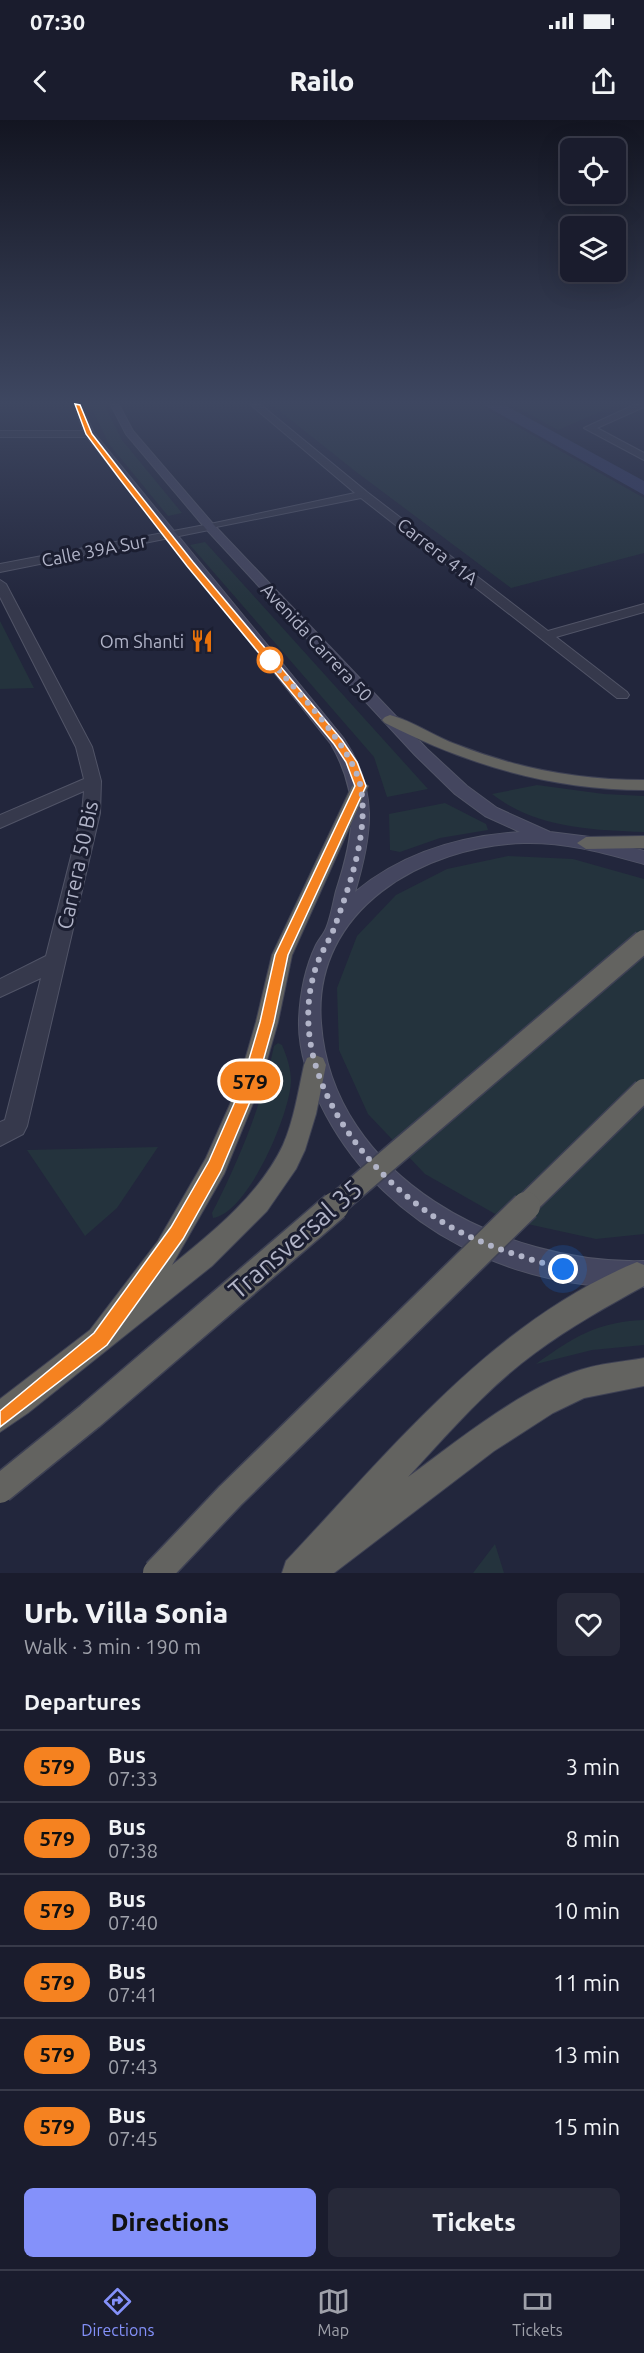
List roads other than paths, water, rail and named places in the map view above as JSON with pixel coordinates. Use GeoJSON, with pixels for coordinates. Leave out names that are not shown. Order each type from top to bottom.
{"type":"FeatureCollection","features":[{"type":"Feature","properties":{"kind":"highway"},"geometry":{"type":"LineString","coordinates":[[390,720],[440,746],[499,767],[582,783],[644,785]]}},
{"type":"Feature","properties":{"kind":"highway"},"geometry":{"type":"LineString","coordinates":[[100,1339],[167,1250],[215,1166],[247,1090],[267,1022],[282,955],[360,786]]}},
{"type":"Feature","properties":{"kind":"highway"},"geometry":{"type":"LineString","coordinates":[[586,843],[644,842]]}},
{"type":"Feature","properties":{"kind":"highway","name":"Transversal 35"},"geometry":{"type":"LineString","coordinates":[[0,1489],[90,1416],[644,941]]}},
{"type":"Feature","properties":{"kind":"highway"},"geometry":{"type":"LineString","coordinates":[[0,1417],[196,1264],[247,1216],[273,1184],[288,1159],[301,1128],[315,1065]]}},
{"type":"Feature","properties":{"kind":"highway"},"geometry":{"type":"LineString","coordinates":[[157,1573],[230,1496],[644,1090]]}},
{"type":"Feature","properties":{"kind":"highway"},"geometry":{"type":"LineString","coordinates":[[298,1573],[463,1396],[523,1344],[573,1310],[641,1275]]}},
{"type":"Feature","properties":{"kind":"highway"},"geometry":{"type":"LineString","coordinates":[[307,1573],[413,1490],[483,1440],[543,1402],[581,1383],[644,1372]]}},
{"type":"Feature","properties":{"kind":"main road"},"geometry":{"type":"LineString","coordinates":[[119,473],[338,742],[351,762],[360,786],[363,805],[359,838],[335,927],[316,967],[309,1014],[315,1065],[337,1117],[374,1167],[426,1212],[491,1247],[563,1269],[641,1275]]}},
{"type":"Feature","properties":{"kind":"main road","name":"Avenida Carrera 50"},"geometry":{"type":"LineString","coordinates":[[164,473],[210,527],[390,720],[461,790],[491,812],[554,839]]}},
{"type":"Feature","properties":{"kind":"main road"},"geometry":{"type":"LineString","coordinates":[[335,927],[368,891],[391,874],[427,856],[467,844],[510,838],[554,839],[586,843],[644,858]]}},
{"type":"Feature","properties":{"kind":"street","name":"Carrera 41A"},"geometry":{"type":"LineString","coordinates":[[338,473],[622,694]]}},
{"type":"Feature","properties":{"kind":"street","name":"Calle 39A Sur"},"geometry":{"type":"LineString","coordinates":[[0,568],[363,494]]}},
{"type":"Feature","properties":{"kind":"street","name":"Carrera 50 Bis"},"geometry":{"type":"LineString","coordinates":[[0,584],[84,747],[93,781],[91,813],[57,960],[8,1130]]}},
{"type":"Feature","properties":{"kind":"street"},"geometry":{"type":"LineString","coordinates":[[546,636],[644,608]]}},
{"type":"Feature","properties":{"kind":"street"},"geometry":{"type":"LineString","coordinates":[[0,822],[93,781]]}},
{"type":"Feature","properties":{"kind":"street"},"geometry":{"type":"LineString","coordinates":[[0,989],[57,960]]}},
{"type":"Feature","properties":{"kind":"water"},"geometry":{"type":"Polygon","coordinates":[[[605,473],[629,473],[644,481],[644,495],[605,473]]]}},
{"type":"Feature","properties":{"kind":"place","name":"Om Shanti"},"geometry":{"type":"Point","coordinates":[202,641]}}]}
